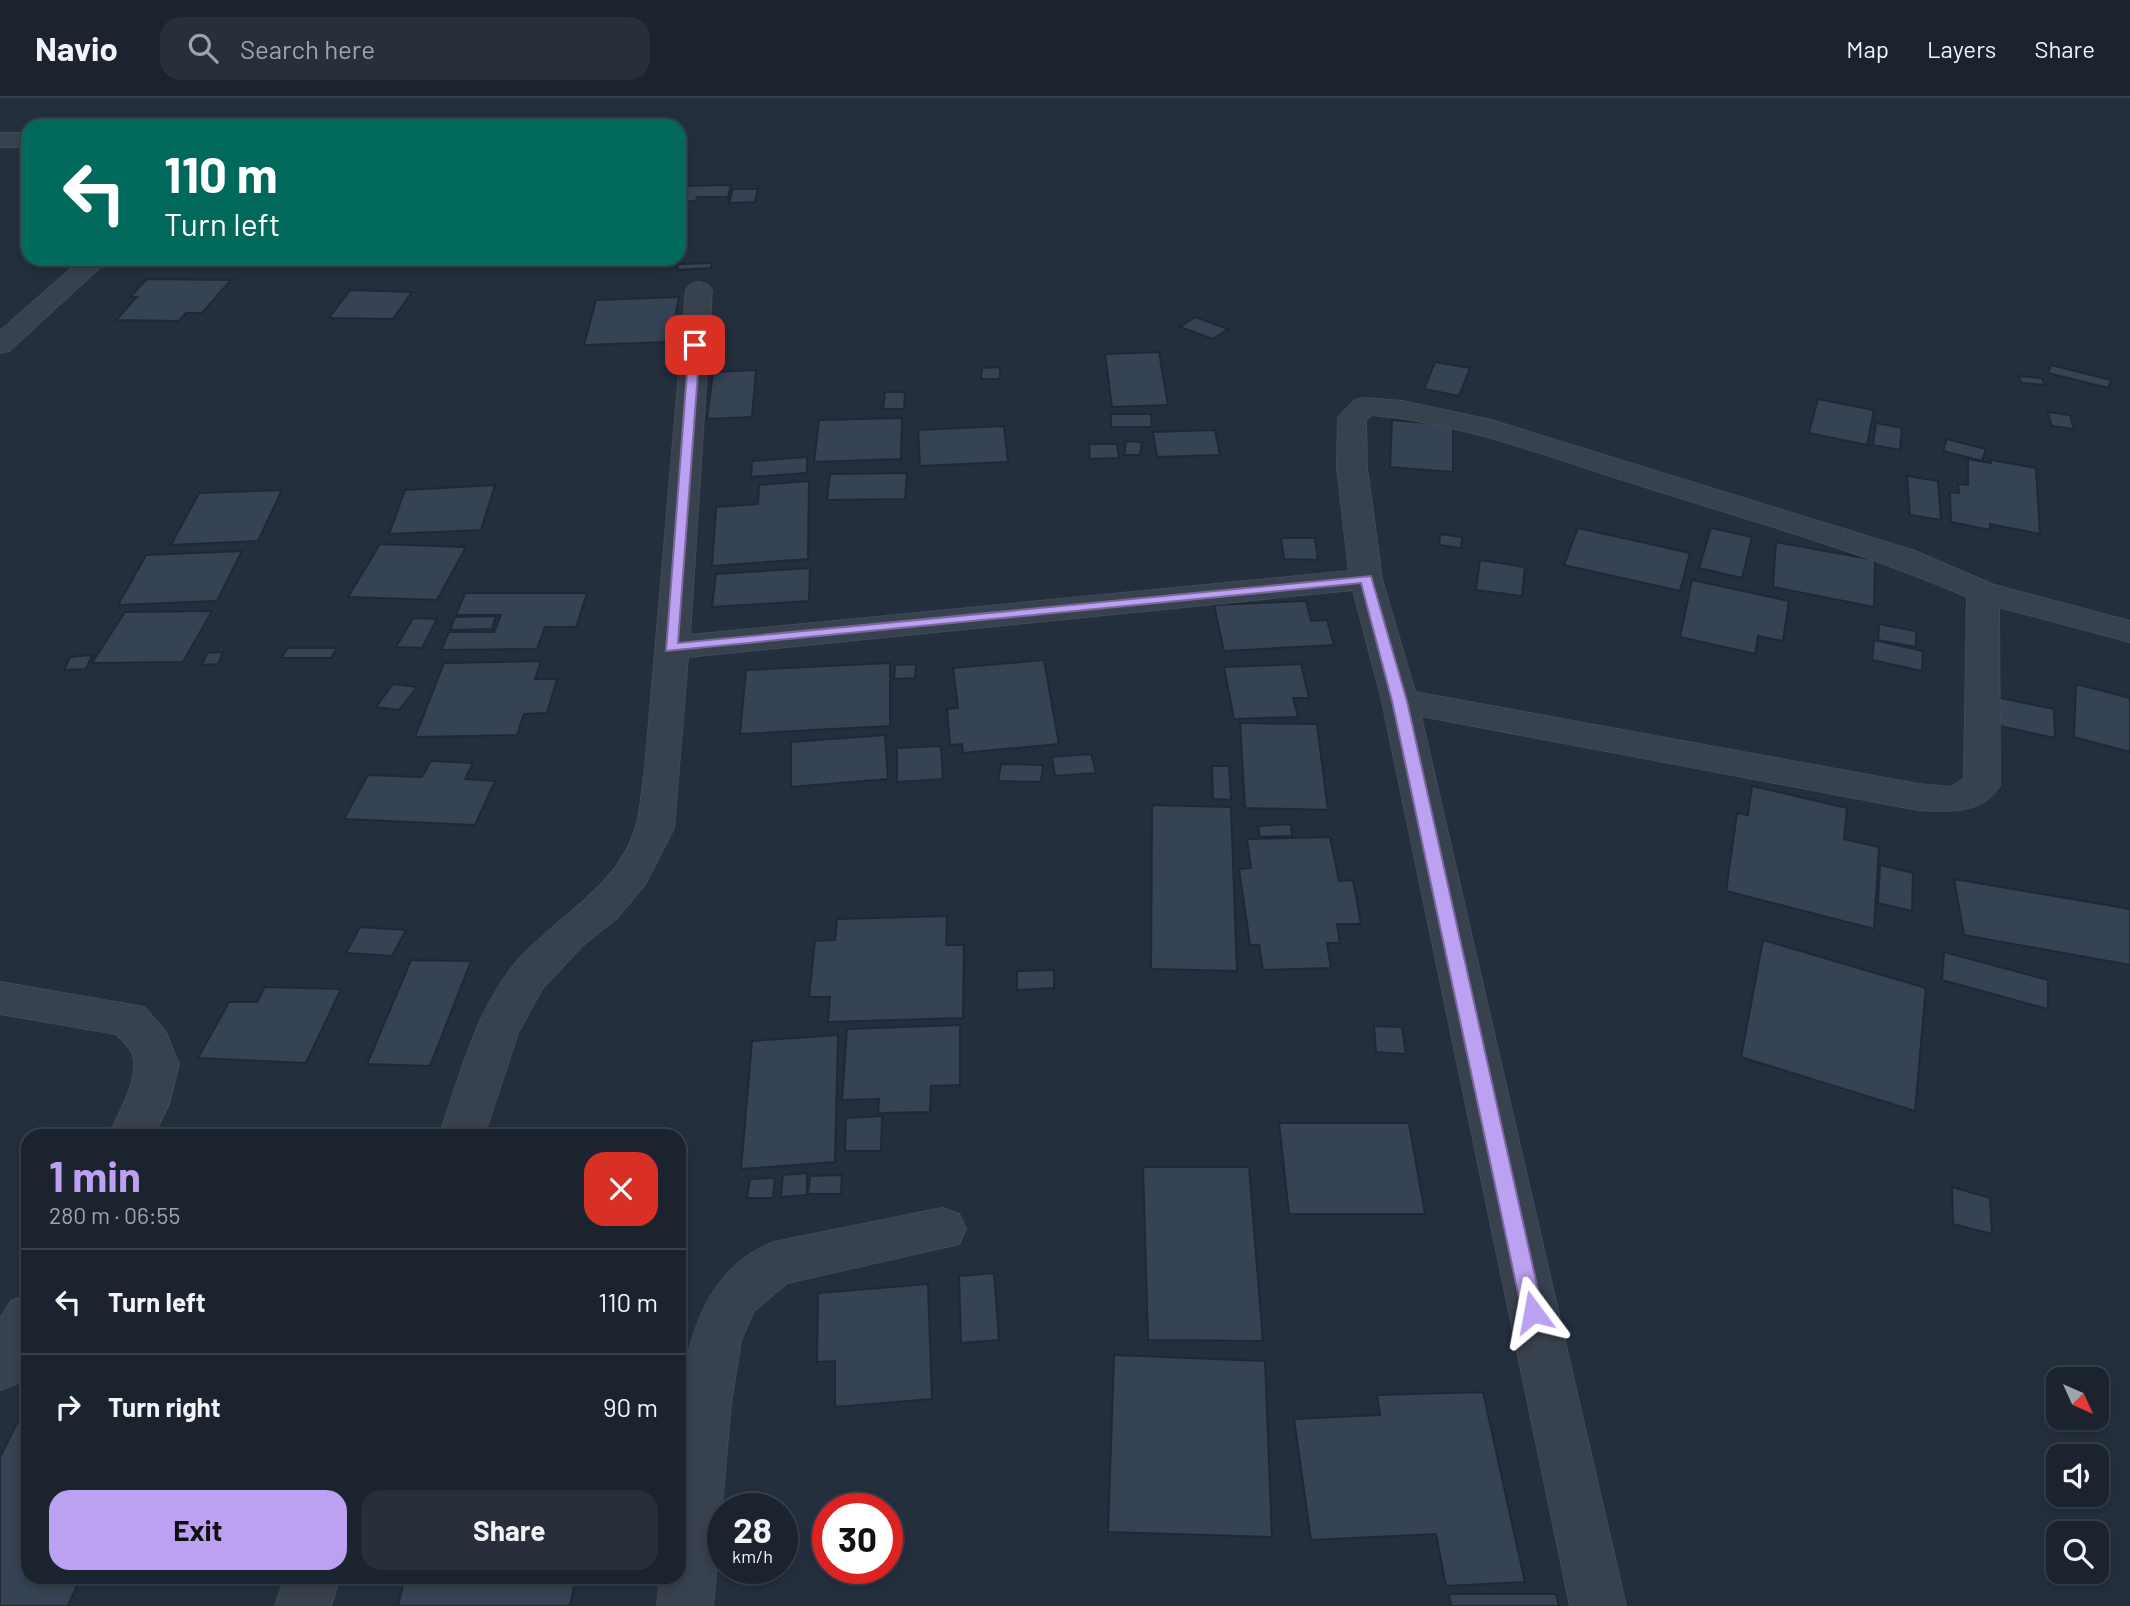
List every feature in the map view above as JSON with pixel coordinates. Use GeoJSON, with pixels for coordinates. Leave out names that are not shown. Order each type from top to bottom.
{"type":"FeatureCollection","features":[{"type":"Feature","properties":{"kind":"street"},"geometry":{"type":"LineString","coordinates":[[0,140],[21,140]]}},
{"type":"Feature","properties":{"kind":"street"},"geometry":{"type":"LineString","coordinates":[[0,345],[89,266]]}},
{"type":"Feature","properties":{"kind":"street"},"geometry":{"type":"LineString","coordinates":[[463,1129],[497,1031],[527,978],[568,935],[603,908],[625,882],[654,828],[663,769],[699,290]]}},
{"type":"Feature","properties":{"kind":"street"},"geometry":{"type":"LineString","coordinates":[[1598,1606],[1400,701],[1366,579],[1352,468],[1352,418],[1366,405],[1402,409],[1481,426],[1905,558],[1983,592],[2130,632]]}},
{"type":"Feature","properties":{"kind":"street"},"geometry":{"type":"LineString","coordinates":[[671,648],[1366,579]]}},
{"type":"Feature","properties":{"kind":"street"},"geometry":{"type":"LineString","coordinates":[[1400,701],[1918,797],[1955,800],[1982,785],[1983,592]]}},
{"type":"Feature","properties":{"kind":"street"},"geometry":{"type":"LineString","coordinates":[[0,998],[129,1019],[150,1043],[157,1064],[147,1104],[134,1129]]}},
{"type":"Feature","properties":{"kind":"street"},"geometry":{"type":"LineString","coordinates":[[685,1606],[705,1404],[716,1339],[737,1295],[774,1264],[942,1229]]}},
{"type":"Feature","properties":{"kind":"street"},"geometry":{"type":"LineString","coordinates":[[0,1367],[21,1330]]}},
{"type":"Feature","properties":{"kind":"street"},"geometry":{"type":"LineString","coordinates":[[303,1606],[310,1584]]}},
{"type":"Feature","properties":{"kind":"building"},"geometry":{"type":"Polygon","coordinates":[[[731,185],[728,197],[697,197],[696,201],[686,202],[686,186],[731,185]]]}},
{"type":"Feature","properties":{"kind":"building"},"geometry":{"type":"Polygon","coordinates":[[[733,189],[758,189],[755,202],[729,203],[733,189]]]}},
{"type":"Feature","properties":{"kind":"building"},"geometry":{"type":"Polygon","coordinates":[[[712,263],[711,268],[677,270],[678,266],[686,266],[686,264],[712,263]]]}},
{"type":"Feature","properties":{"kind":"building"},"geometry":{"type":"Polygon","coordinates":[[[147,279],[231,280],[202,313],[186,313],[179,321],[116,320],[137,297],[130,297],[147,279]]]}},
{"type":"Feature","properties":{"kind":"building"},"geometry":{"type":"Polygon","coordinates":[[[350,290],[412,292],[393,319],[329,318],[350,290]]]}},
{"type":"Feature","properties":{"kind":"building"},"geometry":{"type":"Polygon","coordinates":[[[679,297],[670,342],[584,345],[596,300],[679,297]]]}},
{"type":"Feature","properties":{"kind":"building"},"geometry":{"type":"Polygon","coordinates":[[[1195,317],[1228,329],[1213,339],[1180,327],[1195,317]]]}},
{"type":"Feature","properties":{"kind":"building"},"geometry":{"type":"Polygon","coordinates":[[[1159,352],[1168,405],[1112,407],[1105,354],[1159,352]]]}},
{"type":"Feature","properties":{"kind":"building"},"geometry":{"type":"Polygon","coordinates":[[[1435,362],[1470,368],[1459,396],[1424,389],[1435,362]]]}},
{"type":"Feature","properties":{"kind":"building"},"geometry":{"type":"Polygon","coordinates":[[[2051,365],[2111,380],[2108,388],[2048,373],[2051,365]]]}},
{"type":"Feature","properties":{"kind":"building"},"geometry":{"type":"Polygon","coordinates":[[[1000,367],[1000,379],[981,379],[982,368],[1000,367]]]}},
{"type":"Feature","properties":{"kind":"building"},"geometry":{"type":"Polygon","coordinates":[[[756,370],[752,417],[707,419],[713,372],[756,370]]]}},
{"type":"Feature","properties":{"kind":"building"},"geometry":{"type":"Polygon","coordinates":[[[2018,376],[2042,378],[2045,385],[2022,383],[2018,376]]]}},
{"type":"Feature","properties":{"kind":"building"},"geometry":{"type":"Polygon","coordinates":[[[885,392],[905,392],[904,409],[883,409],[885,392]]]}},
{"type":"Feature","properties":{"kind":"building"},"geometry":{"type":"Polygon","coordinates":[[[1818,399],[1874,410],[1867,445],[1809,433],[1818,399]]]}},
{"type":"Feature","properties":{"kind":"building"},"geometry":{"type":"Polygon","coordinates":[[[2047,412],[2070,415],[2074,429],[2052,426],[2047,412]]]}},
{"type":"Feature","properties":{"kind":"building"},"geometry":{"type":"Polygon","coordinates":[[[1111,414],[1151,414],[1152,427],[1111,427],[1111,414]]]}},
{"type":"Feature","properties":{"kind":"building"},"geometry":{"type":"Polygon","coordinates":[[[902,418],[901,459],[814,462],[819,420],[902,418]]]}},
{"type":"Feature","properties":{"kind":"building"},"geometry":{"type":"Polygon","coordinates":[[[1392,420],[1453,425],[1453,472],[1390,467],[1392,420]]]}},
{"type":"Feature","properties":{"kind":"building"},"geometry":{"type":"Polygon","coordinates":[[[1876,423],[1902,428],[1900,450],[1873,445],[1876,423]]]}},
{"type":"Feature","properties":{"kind":"building"},"geometry":{"type":"Polygon","coordinates":[[[1004,426],[1008,462],[920,466],[918,430],[1004,426]]]}},
{"type":"Feature","properties":{"kind":"building"},"geometry":{"type":"Polygon","coordinates":[[[1215,430],[1220,455],[1157,457],[1153,432],[1215,430]]]}},
{"type":"Feature","properties":{"kind":"building"},"geometry":{"type":"Polygon","coordinates":[[[1947,439],[1986,449],[1982,461],[1943,451],[1947,439]]]}},
{"type":"Feature","properties":{"kind":"building"},"geometry":{"type":"Polygon","coordinates":[[[1126,441],[1142,442],[1140,455],[1124,455],[1126,441]]]}},
{"type":"Feature","properties":{"kind":"building"},"geometry":{"type":"Polygon","coordinates":[[[1089,444],[1117,444],[1119,458],[1090,459],[1089,444]]]}},
{"type":"Feature","properties":{"kind":"building"},"geometry":{"type":"Polygon","coordinates":[[[807,457],[807,473],[751,477],[752,461],[807,457]]]}},
{"type":"Feature","properties":{"kind":"building"},"geometry":{"type":"Polygon","coordinates":[[[1968,459],[2036,468],[2040,534],[1990,524],[1990,530],[1951,522],[1950,492],[1959,493],[1958,484],[1968,485],[1968,459]]]}},
{"type":"Feature","properties":{"kind":"building"},"geometry":{"type":"Polygon","coordinates":[[[907,473],[905,499],[827,500],[830,474],[907,473]]]}},
{"type":"Feature","properties":{"kind":"building"},"geometry":{"type":"Polygon","coordinates":[[[1907,476],[1938,481],[1941,520],[1910,515],[1907,476]]]}},
{"type":"Feature","properties":{"kind":"building"},"geometry":{"type":"Polygon","coordinates":[[[809,481],[808,559],[712,566],[716,507],[758,504],[759,485],[809,481]]]}},
{"type":"Feature","properties":{"kind":"building"},"geometry":{"type":"Polygon","coordinates":[[[495,485],[481,530],[389,534],[405,490],[495,485]]]}},
{"type":"Feature","properties":{"kind":"building"},"geometry":{"type":"Polygon","coordinates":[[[282,490],[258,541],[171,545],[199,493],[282,490]]]}},
{"type":"Feature","properties":{"kind":"building"},"geometry":{"type":"Polygon","coordinates":[[[1578,528],[1690,553],[1680,591],[1564,565],[1578,528]]]}},
{"type":"Feature","properties":{"kind":"building"},"geometry":{"type":"Polygon","coordinates":[[[1711,528],[1752,537],[1742,578],[1699,568],[1711,528]]]}},
{"type":"Feature","properties":{"kind":"building"},"geometry":{"type":"Polygon","coordinates":[[[1440,534],[1462,537],[1461,548],[1439,545],[1440,534]]]}},
{"type":"Feature","properties":{"kind":"building"},"geometry":{"type":"Polygon","coordinates":[[[1281,538],[1315,538],[1318,560],[1284,559],[1281,538]]]}},
{"type":"Feature","properties":{"kind":"building"},"geometry":{"type":"Polygon","coordinates":[[[1776,542],[1875,560],[1874,607],[1773,587],[1776,542]]]}},
{"type":"Feature","properties":{"kind":"building"},"geometry":{"type":"Polygon","coordinates":[[[380,544],[466,547],[437,600],[348,597],[380,544]]]}},
{"type":"Feature","properties":{"kind":"building"},"geometry":{"type":"Polygon","coordinates":[[[242,551],[217,601],[118,605],[146,555],[242,551]]]}},
{"type":"Feature","properties":{"kind":"building"},"geometry":{"type":"Polygon","coordinates":[[[1480,560],[1525,567],[1522,596],[1476,590],[1480,560]]]}},
{"type":"Feature","properties":{"kind":"building"},"geometry":{"type":"Polygon","coordinates":[[[810,568],[809,601],[712,607],[716,574],[810,568]]]}},
{"type":"Feature","properties":{"kind":"building"},"geometry":{"type":"Polygon","coordinates":[[[1692,580],[1789,601],[1783,641],[1758,636],[1755,654],[1680,637],[1692,580]]]}},
{"type":"Feature","properties":{"kind":"building"},"geometry":{"type":"Polygon","coordinates":[[[465,593],[587,593],[576,627],[545,627],[537,649],[441,650],[449,632],[494,632],[501,615],[456,615],[465,593]]]}},
{"type":"Feature","properties":{"kind":"building"},"geometry":{"type":"Polygon","coordinates":[[[1306,601],[1311,621],[1327,620],[1334,645],[1224,651],[1214,605],[1306,601]]]}},
{"type":"Feature","properties":{"kind":"building"},"geometry":{"type":"Polygon","coordinates":[[[212,611],[183,662],[92,663],[125,612],[212,611]]]}},
{"type":"Feature","properties":{"kind":"building"},"geometry":{"type":"Polygon","coordinates":[[[496,616],[492,629],[450,630],[455,617],[496,616]]]}},
{"type":"Feature","properties":{"kind":"building"},"geometry":{"type":"Polygon","coordinates":[[[413,618],[437,619],[422,648],[396,647],[413,618]]]}},
{"type":"Feature","properties":{"kind":"building"},"geometry":{"type":"Polygon","coordinates":[[[1879,624],[1916,631],[1916,647],[1878,640],[1879,624]]]}},
{"type":"Feature","properties":{"kind":"building"},"geometry":{"type":"Polygon","coordinates":[[[1874,640],[1923,651],[1922,671],[1872,660],[1874,640]]]}},
{"type":"Feature","properties":{"kind":"building"},"geometry":{"type":"Polygon","coordinates":[[[288,648],[337,648],[331,658],[281,658],[288,648]]]}},
{"type":"Feature","properties":{"kind":"building"},"geometry":{"type":"Polygon","coordinates":[[[223,652],[218,664],[202,665],[207,653],[223,652]]]}},
{"type":"Feature","properties":{"kind":"building"},"geometry":{"type":"Polygon","coordinates":[[[92,655],[86,669],[64,670],[70,657],[92,655]]]}},
{"type":"Feature","properties":{"kind":"building"},"geometry":{"type":"Polygon","coordinates":[[[1044,660],[1059,744],[963,753],[962,744],[950,745],[947,709],[958,708],[953,668],[1044,660]]]}},
{"type":"Feature","properties":{"kind":"building"},"geometry":{"type":"Polygon","coordinates":[[[541,661],[535,679],[557,679],[547,713],[524,714],[517,735],[415,737],[444,663],[541,661]]]}},
{"type":"Feature","properties":{"kind":"building"},"geometry":{"type":"Polygon","coordinates":[[[890,663],[890,726],[740,734],[746,670],[890,663]]]}},
{"type":"Feature","properties":{"kind":"building"},"geometry":{"type":"Polygon","coordinates":[[[916,664],[915,678],[894,679],[895,665],[916,664]]]}},
{"type":"Feature","properties":{"kind":"building"},"geometry":{"type":"Polygon","coordinates":[[[1301,664],[1309,698],[1293,698],[1298,717],[1234,719],[1224,667],[1301,664]]]}},
{"type":"Feature","properties":{"kind":"building"},"geometry":{"type":"Polygon","coordinates":[[[393,684],[417,687],[399,710],[376,707],[393,684]]]}},
{"type":"Feature","properties":{"kind":"building"},"geometry":{"type":"Polygon","coordinates":[[[2076,684],[2130,698],[2130,752],[2074,737],[2076,684]]]}},
{"type":"Feature","properties":{"kind":"building"},"geometry":{"type":"Polygon","coordinates":[[[1991,696],[2054,709],[2055,738],[1991,724],[1991,696]]]}},
{"type":"Feature","properties":{"kind":"building"},"geometry":{"type":"Polygon","coordinates":[[[1240,723],[1317,724],[1328,810],[1245,808],[1240,723]]]}},
{"type":"Feature","properties":{"kind":"building"},"geometry":{"type":"Polygon","coordinates":[[[885,735],[888,779],[791,787],[791,742],[885,735]]]}},
{"type":"Feature","properties":{"kind":"building"},"geometry":{"type":"Polygon","coordinates":[[[941,746],[943,779],[897,782],[897,748],[941,746]]]}},
{"type":"Feature","properties":{"kind":"building"},"geometry":{"type":"Polygon","coordinates":[[[1091,754],[1096,773],[1055,776],[1052,757],[1091,754]]]}},
{"type":"Feature","properties":{"kind":"building"},"geometry":{"type":"Polygon","coordinates":[[[431,761],[473,763],[465,779],[495,781],[475,825],[344,819],[368,775],[422,777],[431,761]]]}},
{"type":"Feature","properties":{"kind":"building"},"geometry":{"type":"Polygon","coordinates":[[[1001,764],[1043,765],[1041,782],[998,781],[1001,764]]]}},
{"type":"Feature","properties":{"kind":"building"},"geometry":{"type":"Polygon","coordinates":[[[1212,766],[1229,766],[1231,800],[1213,799],[1212,766]]]}},
{"type":"Feature","properties":{"kind":"building"},"geometry":{"type":"Polygon","coordinates":[[[1752,786],[1847,808],[1844,839],[1879,847],[1874,929],[1726,891],[1737,813],[1748,815],[1752,786]]]}},
{"type":"Feature","properties":{"kind":"building"},"geometry":{"type":"Polygon","coordinates":[[[1152,805],[1231,807],[1237,971],[1151,969],[1152,805]]]}},
{"type":"Feature","properties":{"kind":"building"},"geometry":{"type":"Polygon","coordinates":[[[1291,824],[1292,836],[1260,837],[1258,826],[1291,824]]]}},
{"type":"Feature","properties":{"kind":"building"},"geometry":{"type":"Polygon","coordinates":[[[1330,837],[1339,881],[1353,880],[1361,924],[1337,924],[1340,943],[1327,943],[1331,968],[1263,970],[1259,945],[1250,945],[1239,869],[1251,868],[1247,839],[1330,837]]]}},
{"type":"Feature","properties":{"kind":"building"},"geometry":{"type":"Polygon","coordinates":[[[1880,865],[1913,873],[1912,911],[1878,903],[1880,865]]]}},
{"type":"Feature","properties":{"kind":"building"},"geometry":{"type":"Polygon","coordinates":[[[1954,879],[2130,909],[2130,965],[1964,935],[1954,879]]]}},
{"type":"Feature","properties":{"kind":"building"},"geometry":{"type":"Polygon","coordinates":[[[947,916],[946,945],[964,945],[963,1018],[828,1022],[830,997],[809,997],[815,941],[835,940],[837,919],[947,916]]]}},
{"type":"Feature","properties":{"kind":"building"},"geometry":{"type":"Polygon","coordinates":[[[360,927],[406,930],[392,956],[346,953],[360,927]]]}},
{"type":"Feature","properties":{"kind":"building"},"geometry":{"type":"Polygon","coordinates":[[[1763,940],[1926,988],[1915,1111],[1741,1057],[1763,940]]]}},
{"type":"Feature","properties":{"kind":"building"},"geometry":{"type":"Polygon","coordinates":[[[1944,952],[2048,980],[2048,1009],[1942,980],[1944,952]]]}},
{"type":"Feature","properties":{"kind":"building"},"geometry":{"type":"Polygon","coordinates":[[[411,960],[471,961],[430,1066],[367,1064],[411,960]]]}},
{"type":"Feature","properties":{"kind":"building"},"geometry":{"type":"Polygon","coordinates":[[[1054,970],[1054,988],[1017,990],[1017,971],[1054,970]]]}},
{"type":"Feature","properties":{"kind":"building"},"geometry":{"type":"Polygon","coordinates":[[[265,987],[341,989],[306,1063],[198,1058],[229,1002],[257,1002],[265,987]]]}},
{"type":"Feature","properties":{"kind":"building"},"geometry":{"type":"Polygon","coordinates":[[[960,1025],[960,1085],[931,1086],[930,1112],[878,1113],[879,1099],[842,1100],[847,1029],[960,1025]]]}},
{"type":"Feature","properties":{"kind":"building"},"geometry":{"type":"Polygon","coordinates":[[[1374,1026],[1402,1027],[1406,1054],[1376,1052],[1374,1026]]]}},
{"type":"Feature","properties":{"kind":"building"},"geometry":{"type":"Polygon","coordinates":[[[838,1035],[835,1162],[741,1169],[752,1041],[838,1035]]]}},
{"type":"Feature","properties":{"kind":"building"},"geometry":{"type":"Polygon","coordinates":[[[882,1116],[881,1151],[845,1151],[846,1118],[882,1116]]]}},
{"type":"Feature","properties":{"kind":"building"},"geometry":{"type":"Polygon","coordinates":[[[1279,1123],[1409,1123],[1425,1214],[1289,1214],[1279,1123]]]}},
{"type":"Feature","properties":{"kind":"building"},"geometry":{"type":"Polygon","coordinates":[[[1143,1167],[1249,1167],[1263,1341],[1148,1340],[1143,1167]]]}},
{"type":"Feature","properties":{"kind":"building"},"geometry":{"type":"Polygon","coordinates":[[[807,1173],[807,1195],[781,1197],[783,1175],[807,1173]]]}},
{"type":"Feature","properties":{"kind":"building"},"geometry":{"type":"Polygon","coordinates":[[[842,1175],[841,1194],[808,1194],[810,1176],[842,1175]]]}},
{"type":"Feature","properties":{"kind":"building"},"geometry":{"type":"Polygon","coordinates":[[[775,1178],[773,1198],[747,1198],[750,1179],[775,1178]]]}},
{"type":"Feature","properties":{"kind":"building"},"geometry":{"type":"Polygon","coordinates":[[[1952,1187],[1990,1198],[1992,1234],[1953,1224],[1952,1187]]]}},
{"type":"Feature","properties":{"kind":"building"},"geometry":{"type":"Polygon","coordinates":[[[994,1273],[999,1340],[961,1343],[959,1276],[994,1273]]]}},
{"type":"Feature","properties":{"kind":"building"},"geometry":{"type":"Polygon","coordinates":[[[928,1284],[932,1399],[835,1407],[835,1361],[817,1362],[818,1293],[928,1284]]]}},
{"type":"Feature","properties":{"kind":"building"},"geometry":{"type":"Polygon","coordinates":[[[1114,1355],[1265,1361],[1272,1537],[1108,1532],[1114,1355]]]}},
{"type":"Feature","properties":{"kind":"building"},"geometry":{"type":"Polygon","coordinates":[[[1483,1392],[1525,1582],[1446,1586],[1436,1534],[1311,1540],[1294,1419],[1380,1415],[1377,1395],[1483,1392]]]}},
{"type":"Feature","properties":{"kind":"building"},"geometry":{"type":"Polygon","coordinates":[[[21,1419],[21,1584],[78,1584],[68,1606],[0,1606],[0,1457],[21,1419]]]}},
{"type":"Feature","properties":{"kind":"building"},"geometry":{"type":"Polygon","coordinates":[[[403,1584],[575,1584],[570,1606],[398,1606],[403,1584]]]}},
{"type":"Feature","properties":{"kind":"building"},"geometry":{"type":"Polygon","coordinates":[[[1449,1594],[1556,1594],[1559,1606],[1451,1606],[1449,1594]]]}},
{"type":"Feature","properties":{"kind":"route"},"geometry":{"type":"LineString","coordinates":[[695,345],[671,648],[1366,579],[1400,701],[1533,1312]]}}]}
